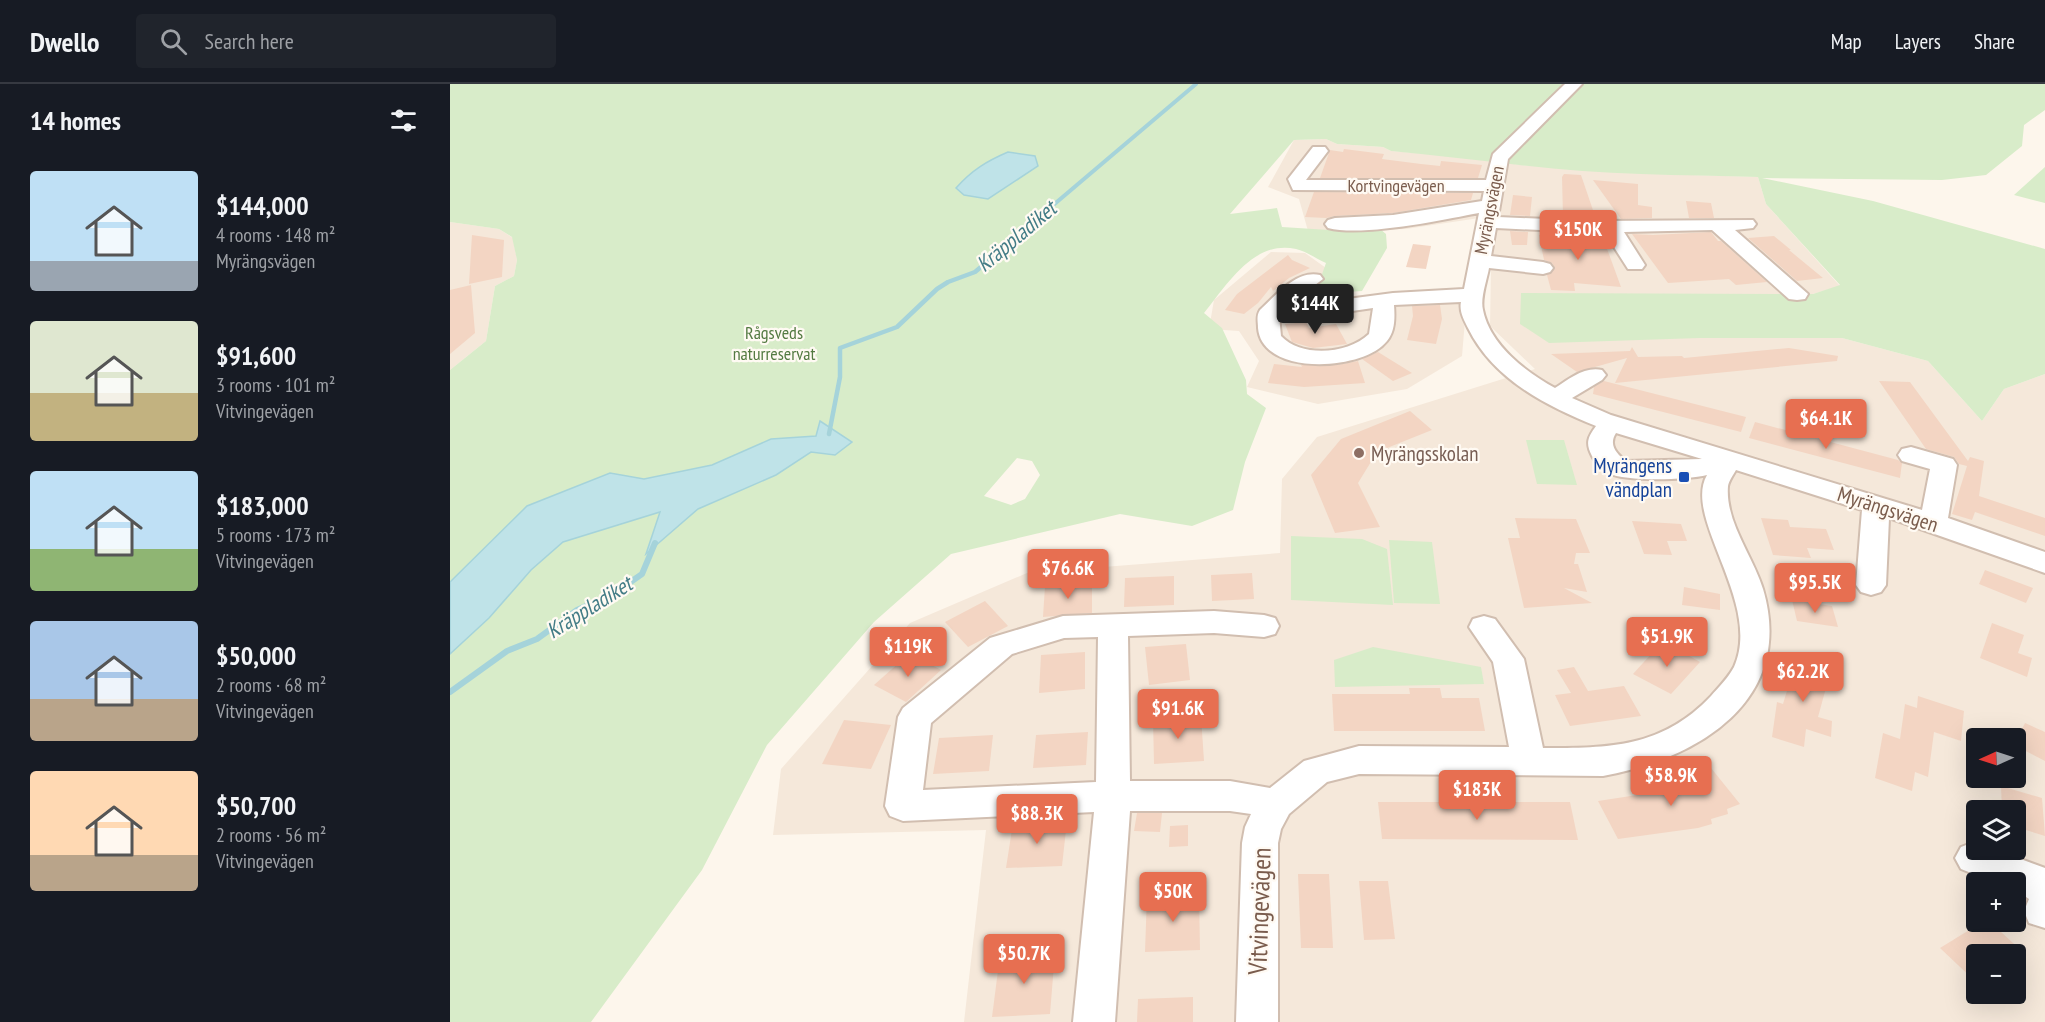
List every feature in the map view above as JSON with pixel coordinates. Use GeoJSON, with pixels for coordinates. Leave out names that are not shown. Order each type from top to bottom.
{"type":"FeatureCollection","features":[{"type":"Feature","properties":{"kind":"street","name":"Myrängsvägen"},"geometry":{"type":"LineString","coordinates":[[1574,84],[1499,159],[1471,308],[1476,325],[1487,342],[1520,375],[1555,398],[1612,422],[1933,524],[2045,563]]}},
{"type":"Feature","properties":{"kind":"street","name":"Kortvingevägen"},"geometry":{"type":"LineString","coordinates":[[1319,151],[1297,179],[1299,186],[1494,185]]}},
{"type":"Feature","properties":{"kind":"street","name":"Kortvingevägen"},"geometry":{"type":"LineString","coordinates":[[1335,224],[1488,214],[1612,228],[1746,224]]}},
{"type":"Feature","properties":{"kind":"street"},"geometry":{"type":"LineString","coordinates":[[1717,225],[1797,294]]}},
{"type":"Feature","properties":{"kind":"street"},"geometry":{"type":"LineString","coordinates":[[1612,228],[1635,265]]}},
{"type":"Feature","properties":{"kind":"street"},"geometry":{"type":"LineString","coordinates":[[1479,261],[1543,268]]}},
{"type":"Feature","properties":{"kind":"street"},"geometry":{"type":"LineString","coordinates":[[1313,279],[1292,291],[1268,315],[1270,338],[1284,351],[1318,357],[1352,352],[1368,346],[1378,338],[1384,314],[1383,300]]}},
{"type":"Feature","properties":{"kind":"street"},"geometry":{"type":"LineString","coordinates":[[1280,302],[1297,312],[1383,300],[1458,294],[1473,295]]}},
{"type":"Feature","properties":{"kind":"street"},"geometry":{"type":"LineString","coordinates":[[1555,398],[1594,375]]}},
{"type":"Feature","properties":{"kind":"street"},"geometry":{"type":"LineString","coordinates":[[1612,422],[1600,438],[1600,446],[1606,458],[1617,467],[1632,471],[1700,469],[1729,459]]}},
{"type":"Feature","properties":{"kind":"street"},"geometry":{"type":"LineString","coordinates":[[1911,455],[1944,465],[1933,524]]}},
{"type":"Feature","properties":{"kind":"street","name":"Vitvingevägen"},"geometry":{"type":"LineString","coordinates":[[1257,1022],[1260,843],[1263,827],[1276,804],[1316,771],[1359,760],[1603,762],[1632,757],[1677,740],[1712,716],[1738,687],[1750,667],[1756,631],[1748,589],[1716,509],[1714,497],[1715,484],[1729,459]]}},
{"type":"Feature","properties":{"kind":"street"},"geometry":{"type":"LineString","coordinates":[[1870,585],[1876,506]]}},
{"type":"Feature","properties":{"kind":"street"},"geometry":{"type":"LineString","coordinates":[[1264,626],[1214,622],[1063,627],[1001,646],[915,717],[903,806],[1113,796],[1230,796],[1276,804]]}},
{"type":"Feature","properties":{"kind":"street"},"geometry":{"type":"LineString","coordinates":[[1094,1022],[1113,796],[1113,627]]}},
{"type":"Feature","properties":{"kind":"street"},"geometry":{"type":"LineString","coordinates":[[1484,627],[1508,658],[1528,761]]}},
{"type":"Feature","properties":{"kind":"street"},"geometry":{"type":"LineString","coordinates":[[1979,860],[2038,882],[2044,903]]}},
{"type":"Feature","properties":{"kind":"shaded area"},"geometry":{"type":"Polygon","coordinates":[[[1326,139],[1337,144],[1383,147],[1391,151],[1477,158],[1520,165],[1660,174],[1758,177],[1766,204],[1840,286],[1813,294],[1521,294],[1700,338],[1842,338],[1928,361],[1982,421],[2004,389],[2045,374],[2045,1022],[964,1022],[986,830],[773,835],[781,769],[910,623],[1027,573],[1280,553],[1282,479],[1317,437],[1535,369],[1490,326],[1491,267],[1499,215],[1406,229],[1308,231],[1299,199],[1268,187],[1294,140],[1326,139]]]}},
{"type":"Feature","properties":{"kind":"shaded area"},"geometry":{"type":"Polygon","coordinates":[[[450,222],[499,229],[513,238],[517,260],[514,276],[495,286],[486,341],[450,370],[450,222]]]}},
{"type":"Feature","properties":{"kind":"shaded area"},"geometry":{"type":"Polygon","coordinates":[[[1271,252],[1305,253],[1333,273],[1303,301],[1312,310],[1467,296],[1462,356],[1407,389],[1318,404],[1247,387],[1259,361],[1239,331],[1209,329],[1214,300],[1271,252]]]}},
{"type":"Feature","properties":{"kind":"green space","name":"Rågsveds naturreservat"},"geometry":{"type":"Polygon","coordinates":[[[450,84],[2045,84],[2045,110],[2024,125],[2022,146],[1986,175],[1942,180],[1762,178],[1873,201],[2045,249],[2045,374],[2004,389],[1982,421],[1928,361],[1842,338],[1700,338],[1549,343],[1520,324],[1521,293],[1813,294],[1840,285],[1766,204],[1758,177],[1579,171],[1391,151],[1383,147],[1337,144],[1326,139],[1294,140],[1230,214],[1277,208],[1282,227],[1329,230],[1380,229],[1386,234],[1387,248],[1362,291],[1315,294],[1326,263],[1296,249],[1281,248],[1267,251],[1242,267],[1204,313],[1222,328],[1246,380],[1247,394],[1266,408],[1245,462],[1233,510],[1192,526],[1120,514],[951,554],[874,622],[767,745],[702,870],[591,1022],[450,1022],[450,370],[486,341],[495,286],[514,276],[517,260],[512,237],[499,229],[450,222],[450,84]],[[1017,458],[984,496],[1011,505],[1025,499],[1040,475],[1032,461],[1017,458]]]}},
{"type":"Feature","properties":{"kind":"green space"},"geometry":{"type":"Polygon","coordinates":[[[2045,167],[2045,203],[2014,195],[2045,167]]]}},
{"type":"Feature","properties":{"kind":"green space"},"geometry":{"type":"Polygon","coordinates":[[[1526,440],[1564,440],[1577,485],[1537,484],[1526,440]]]}},
{"type":"Feature","properties":{"kind":"green space"},"geometry":{"type":"Polygon","coordinates":[[[1291,536],[1362,539],[1387,549],[1393,605],[1291,600],[1291,536]]]}},
{"type":"Feature","properties":{"kind":"green space"},"geometry":{"type":"Polygon","coordinates":[[[1389,540],[1432,542],[1440,604],[1394,603],[1389,540]]]}},
{"type":"Feature","properties":{"kind":"green space"},"geometry":{"type":"Polygon","coordinates":[[[1373,647],[1481,667],[1484,684],[1335,687],[1334,660],[1373,647]]]}},
{"type":"Feature","properties":{"kind":"water"},"geometry":{"type":"Polygon","coordinates":[[[1008,152],[1035,156],[1038,166],[988,199],[964,195],[956,188],[980,167],[1008,152]]]}},
{"type":"Feature","properties":{"kind":"water"},"geometry":{"type":"Polygon","coordinates":[[[820,421],[852,442],[835,455],[811,452],[776,475],[698,509],[646,554],[660,512],[563,542],[531,570],[489,618],[450,654],[450,582],[527,506],[610,473],[644,479],[712,465],[771,439],[816,436],[820,421]]]}},
{"type":"Feature","properties":{"kind":"building"},"geometry":{"type":"Polygon","coordinates":[[[1344,149],[1384,154],[1382,159],[1421,164],[1440,166],[1441,161],[1482,165],[1478,178],[1320,178],[1330,150],[1343,152],[1344,149]]]}},
{"type":"Feature","properties":{"kind":"building"},"geometry":{"type":"Polygon","coordinates":[[[1564,174],[1581,175],[1596,219],[1563,217],[1562,177],[1564,174]]]}},
{"type":"Feature","properties":{"kind":"building"},"geometry":{"type":"Polygon","coordinates":[[[1593,180],[1638,184],[1638,205],[1652,207],[1652,218],[1621,219],[1593,180]]]}},
{"type":"Feature","properties":{"kind":"building"},"geometry":{"type":"Polygon","coordinates":[[[1314,192],[1473,193],[1471,200],[1393,213],[1326,218],[1305,217],[1314,192]]]}},
{"type":"Feature","properties":{"kind":"building"},"geometry":{"type":"Polygon","coordinates":[[[1513,195],[1532,197],[1530,216],[1510,215],[1513,195]]]}},
{"type":"Feature","properties":{"kind":"building"},"geometry":{"type":"Polygon","coordinates":[[[1686,201],[1711,203],[1714,218],[1689,218],[1686,201]]]}},
{"type":"Feature","properties":{"kind":"building"},"geometry":{"type":"Polygon","coordinates":[[[1510,231],[1528,232],[1527,245],[1512,245],[1510,231]]]}},
{"type":"Feature","properties":{"kind":"building"},"geometry":{"type":"Polygon","coordinates":[[[1711,232],[1718,241],[1721,241],[1767,282],[1736,285],[1729,279],[1668,283],[1632,234],[1653,235],[1711,232]]]}},
{"type":"Feature","properties":{"kind":"building"},"geometry":{"type":"Polygon","coordinates":[[[1563,233],[1602,235],[1621,287],[1574,283],[1575,291],[1551,290],[1547,275],[1555,268],[1552,263],[1544,260],[1539,235],[1563,236],[1563,233]]]}},
{"type":"Feature","properties":{"kind":"building"},"geometry":{"type":"Polygon","coordinates":[[[472,235],[504,240],[502,277],[469,284],[472,235]]]}},
{"type":"Feature","properties":{"kind":"building"},"geometry":{"type":"Polygon","coordinates":[[[1774,236],[1823,278],[1797,281],[1748,238],[1774,236]]]}},
{"type":"Feature","properties":{"kind":"building"},"geometry":{"type":"Polygon","coordinates":[[[1413,244],[1431,246],[1426,269],[1406,267],[1413,244]]]}},
{"type":"Feature","properties":{"kind":"building"},"geometry":{"type":"Polygon","coordinates":[[[1288,255],[1292,260],[1310,268],[1289,278],[1273,291],[1271,287],[1258,303],[1244,314],[1225,310],[1237,294],[1288,255]]]}},
{"type":"Feature","properties":{"kind":"building"},"geometry":{"type":"Polygon","coordinates":[[[471,285],[475,333],[450,354],[450,290],[471,285]]]}},
{"type":"Feature","properties":{"kind":"building"},"geometry":{"type":"Polygon","coordinates":[[[1440,305],[1442,319],[1436,344],[1407,340],[1413,316],[1412,306],[1440,305]]]}},
{"type":"Feature","properties":{"kind":"building"},"geometry":{"type":"Polygon","coordinates":[[[1306,322],[1309,328],[1336,324],[1347,344],[1313,348],[1292,342],[1285,324],[1306,322]]]}},
{"type":"Feature","properties":{"kind":"building"},"geometry":{"type":"Polygon","coordinates":[[[1632,347],[1638,357],[1682,356],[1684,358],[1789,348],[1838,356],[1837,361],[1615,383],[1627,358],[1577,372],[1551,354],[1630,351],[1632,347]]]}},
{"type":"Feature","properties":{"kind":"building"},"geometry":{"type":"Polygon","coordinates":[[[1378,352],[1412,373],[1393,381],[1362,359],[1378,352]]]}},
{"type":"Feature","properties":{"kind":"building"},"geometry":{"type":"Polygon","coordinates":[[[1358,361],[1365,383],[1304,387],[1268,383],[1274,364],[1302,367],[1301,365],[1337,365],[1358,361]]]}},
{"type":"Feature","properties":{"kind":"building"},"geometry":{"type":"Polygon","coordinates":[[[1604,381],[1746,417],[1741,432],[1593,394],[1594,387],[1604,381]]]}},
{"type":"Feature","properties":{"kind":"building"},"geometry":{"type":"Polygon","coordinates":[[[1879,381],[1910,382],[1968,461],[1970,457],[1984,461],[1979,496],[2045,518],[2045,536],[1975,512],[1972,520],[1952,514],[1967,466],[1959,464],[1954,457],[1926,449],[1879,381]]]}},
{"type":"Feature","properties":{"kind":"building","name":"Myrängsskolan"},"geometry":{"type":"Polygon","coordinates":[[[1410,411],[1432,430],[1377,452],[1358,483],[1380,527],[1335,533],[1311,475],[1341,439],[1410,411]]]}},
{"type":"Feature","properties":{"kind":"building"},"geometry":{"type":"Polygon","coordinates":[[[1755,422],[1898,460],[1902,463],[1900,478],[1749,438],[1755,422]]]}},
{"type":"Feature","properties":{"kind":"building"},"geometry":{"type":"Polygon","coordinates":[[[1515,518],[1576,519],[1590,553],[1576,553],[1574,564],[1578,564],[1587,592],[1564,588],[1592,603],[1524,608],[1508,538],[1520,538],[1515,518]]]}},
{"type":"Feature","properties":{"kind":"building"},"geometry":{"type":"Polygon","coordinates":[[[1761,518],[1788,520],[1790,527],[1826,529],[1834,550],[1807,548],[1811,558],[1773,555],[1761,518]]]}},
{"type":"Feature","properties":{"kind":"building"},"geometry":{"type":"Polygon","coordinates":[[[1632,521],[1681,524],[1687,541],[1667,541],[1672,555],[1644,554],[1632,521]]]}},
{"type":"Feature","properties":{"kind":"building"},"geometry":{"type":"Polygon","coordinates":[[[1985,570],[2033,588],[2026,603],[1979,584],[1985,570]]]}},
{"type":"Feature","properties":{"kind":"building"},"geometry":{"type":"Polygon","coordinates":[[[1252,573],[1254,599],[1212,601],[1211,575],[1252,573]]]}},
{"type":"Feature","properties":{"kind":"building"},"geometry":{"type":"Polygon","coordinates":[[[1174,576],[1174,605],[1124,607],[1125,578],[1174,576]]]}},
{"type":"Feature","properties":{"kind":"building"},"geometry":{"type":"Polygon","coordinates":[[[1092,583],[1092,613],[1043,617],[1045,586],[1092,583]]]}},
{"type":"Feature","properties":{"kind":"building"},"geometry":{"type":"Polygon","coordinates":[[[1684,587],[1720,594],[1720,610],[1682,605],[1684,587]]]}},
{"type":"Feature","properties":{"kind":"building"},"geometry":{"type":"Polygon","coordinates":[[[1792,600],[1832,606],[1838,627],[1797,621],[1792,600]]]}},
{"type":"Feature","properties":{"kind":"building"},"geometry":{"type":"Polygon","coordinates":[[[985,601],[1008,626],[968,647],[945,622],[985,601]]]}},
{"type":"Feature","properties":{"kind":"building"},"geometry":{"type":"Polygon","coordinates":[[[1992,623],[2024,635],[2018,653],[2032,658],[2027,677],[1980,658],[1992,623]]]}},
{"type":"Feature","properties":{"kind":"building"},"geometry":{"type":"Polygon","coordinates":[[[1663,641],[1700,662],[1671,694],[1633,674],[1663,641]]]}},
{"type":"Feature","properties":{"kind":"building"},"geometry":{"type":"Polygon","coordinates":[[[1186,644],[1190,680],[1149,685],[1145,647],[1186,644]]]}},
{"type":"Feature","properties":{"kind":"building"},"geometry":{"type":"Polygon","coordinates":[[[1085,652],[1085,689],[1039,693],[1041,655],[1085,652]]]}},
{"type":"Feature","properties":{"kind":"building"},"geometry":{"type":"Polygon","coordinates":[[[910,653],[941,670],[906,702],[874,685],[910,653]]]}},
{"type":"Feature","properties":{"kind":"building"},"geometry":{"type":"Polygon","coordinates":[[[1798,654],[1832,666],[1818,717],[1832,721],[1831,737],[1806,729],[1804,747],[1772,737],[1777,702],[1783,704],[1798,654]]]}},
{"type":"Feature","properties":{"kind":"building"},"geometry":{"type":"Polygon","coordinates":[[[1574,667],[1588,691],[1624,686],[1641,716],[1570,726],[1555,695],[1571,693],[1557,670],[1574,667]]]}},
{"type":"Feature","properties":{"kind":"building"},"geometry":{"type":"Polygon","coordinates":[[[1409,688],[1440,688],[1442,698],[1479,698],[1485,731],[1334,731],[1332,694],[1410,694],[1409,688]]]}},
{"type":"Feature","properties":{"kind":"building"},"geometry":{"type":"Polygon","coordinates":[[[1918,696],[1964,711],[1961,741],[1934,732],[1928,777],[1915,772],[1912,791],[1875,778],[1883,733],[1900,739],[1905,704],[1917,708],[1918,696]]]}},
{"type":"Feature","properties":{"kind":"building"},"geometry":{"type":"Polygon","coordinates":[[[1201,716],[1204,761],[1154,764],[1153,719],[1201,716]]]}},
{"type":"Feature","properties":{"kind":"building"},"geometry":{"type":"Polygon","coordinates":[[[844,720],[891,725],[871,769],[822,764],[844,720]]]}},
{"type":"Feature","properties":{"kind":"building"},"geometry":{"type":"Polygon","coordinates":[[[2025,723],[2045,732],[2045,761],[2026,751],[2026,728],[2022,728],[2025,723]]]}},
{"type":"Feature","properties":{"kind":"building"},"geometry":{"type":"Polygon","coordinates":[[[1088,732],[1086,765],[1033,768],[1036,735],[1088,732]]]}},
{"type":"Feature","properties":{"kind":"building"},"geometry":{"type":"Polygon","coordinates":[[[993,735],[989,771],[933,774],[939,738],[993,735]]]}},
{"type":"Feature","properties":{"kind":"building"},"geometry":{"type":"Polygon","coordinates":[[[1711,768],[1740,804],[1727,809],[1728,814],[1711,819],[1712,824],[1618,839],[1598,801],[1670,790],[1665,781],[1711,768]]]}},
{"type":"Feature","properties":{"kind":"building"},"geometry":{"type":"Polygon","coordinates":[[[2001,788],[2042,798],[2045,836],[2026,830],[2026,800],[2002,800],[2001,788]]]}},
{"type":"Feature","properties":{"kind":"building"},"geometry":{"type":"Polygon","coordinates":[[[1378,802],[1570,802],[1578,840],[1382,839],[1378,802]]]}},
{"type":"Feature","properties":{"kind":"building"},"geometry":{"type":"Polygon","coordinates":[[[1137,813],[1162,813],[1160,832],[1134,831],[1137,813]]]}},
{"type":"Feature","properties":{"kind":"building"},"geometry":{"type":"Polygon","coordinates":[[[1067,821],[1062,866],[1006,868],[1013,823],[1067,821]]]}},
{"type":"Feature","properties":{"kind":"building"},"geometry":{"type":"Polygon","coordinates":[[[1188,825],[1188,846],[1169,847],[1170,826],[1188,825]]]}},
{"type":"Feature","properties":{"kind":"building"},"geometry":{"type":"Polygon","coordinates":[[[1298,874],[1329,874],[1333,948],[1301,948],[1298,874]]]}},
{"type":"Feature","properties":{"kind":"building"},"geometry":{"type":"Polygon","coordinates":[[[1359,881],[1388,881],[1395,939],[1364,940],[1359,881]]]}},
{"type":"Feature","properties":{"kind":"building"},"geometry":{"type":"Polygon","coordinates":[[[1199,893],[1200,950],[1145,952],[1147,895],[1199,893]]]}},
{"type":"Feature","properties":{"kind":"building"},"geometry":{"type":"Polygon","coordinates":[[[1966,932],[2001,932],[2014,944],[1966,944],[1966,973],[1940,948],[1966,932]]]}},
{"type":"Feature","properties":{"kind":"building"},"geometry":{"type":"Polygon","coordinates":[[[1055,952],[1050,1014],[992,1017],[1000,955],[1055,952]]]}},
{"type":"Feature","properties":{"kind":"building"},"geometry":{"type":"Polygon","coordinates":[[[1193,997],[1193,1022],[1137,1022],[1138,999],[1193,997]]]}},
{"type":"Feature","properties":{"kind":"waterway","name":"Kräppladiket"},"geometry":{"type":"LineString","coordinates":[[1012,240],[1196,84]]}},
{"type":"Feature","properties":{"kind":"waterway","name":"Kräppladiket"},"geometry":{"type":"LineString","coordinates":[[829,434],[840,377],[840,348],[897,327],[937,289],[948,282],[975,272],[1014,239]]}},
{"type":"Feature","properties":{"kind":"waterway","name":"Kräppladiket"},"geometry":{"type":"LineString","coordinates":[[450,692],[507,651],[537,639],[577,610],[615,593],[642,574],[655,543]]}},
{"type":"Feature","properties":{"kind":"place","name":"Myrängsskolan"},"geometry":{"type":"Point","coordinates":[1359,453]}},
{"type":"Feature","properties":{"kind":"place","name":"Myrängens vändplan"},"geometry":{"type":"Point","coordinates":[1684,477]}}]}
